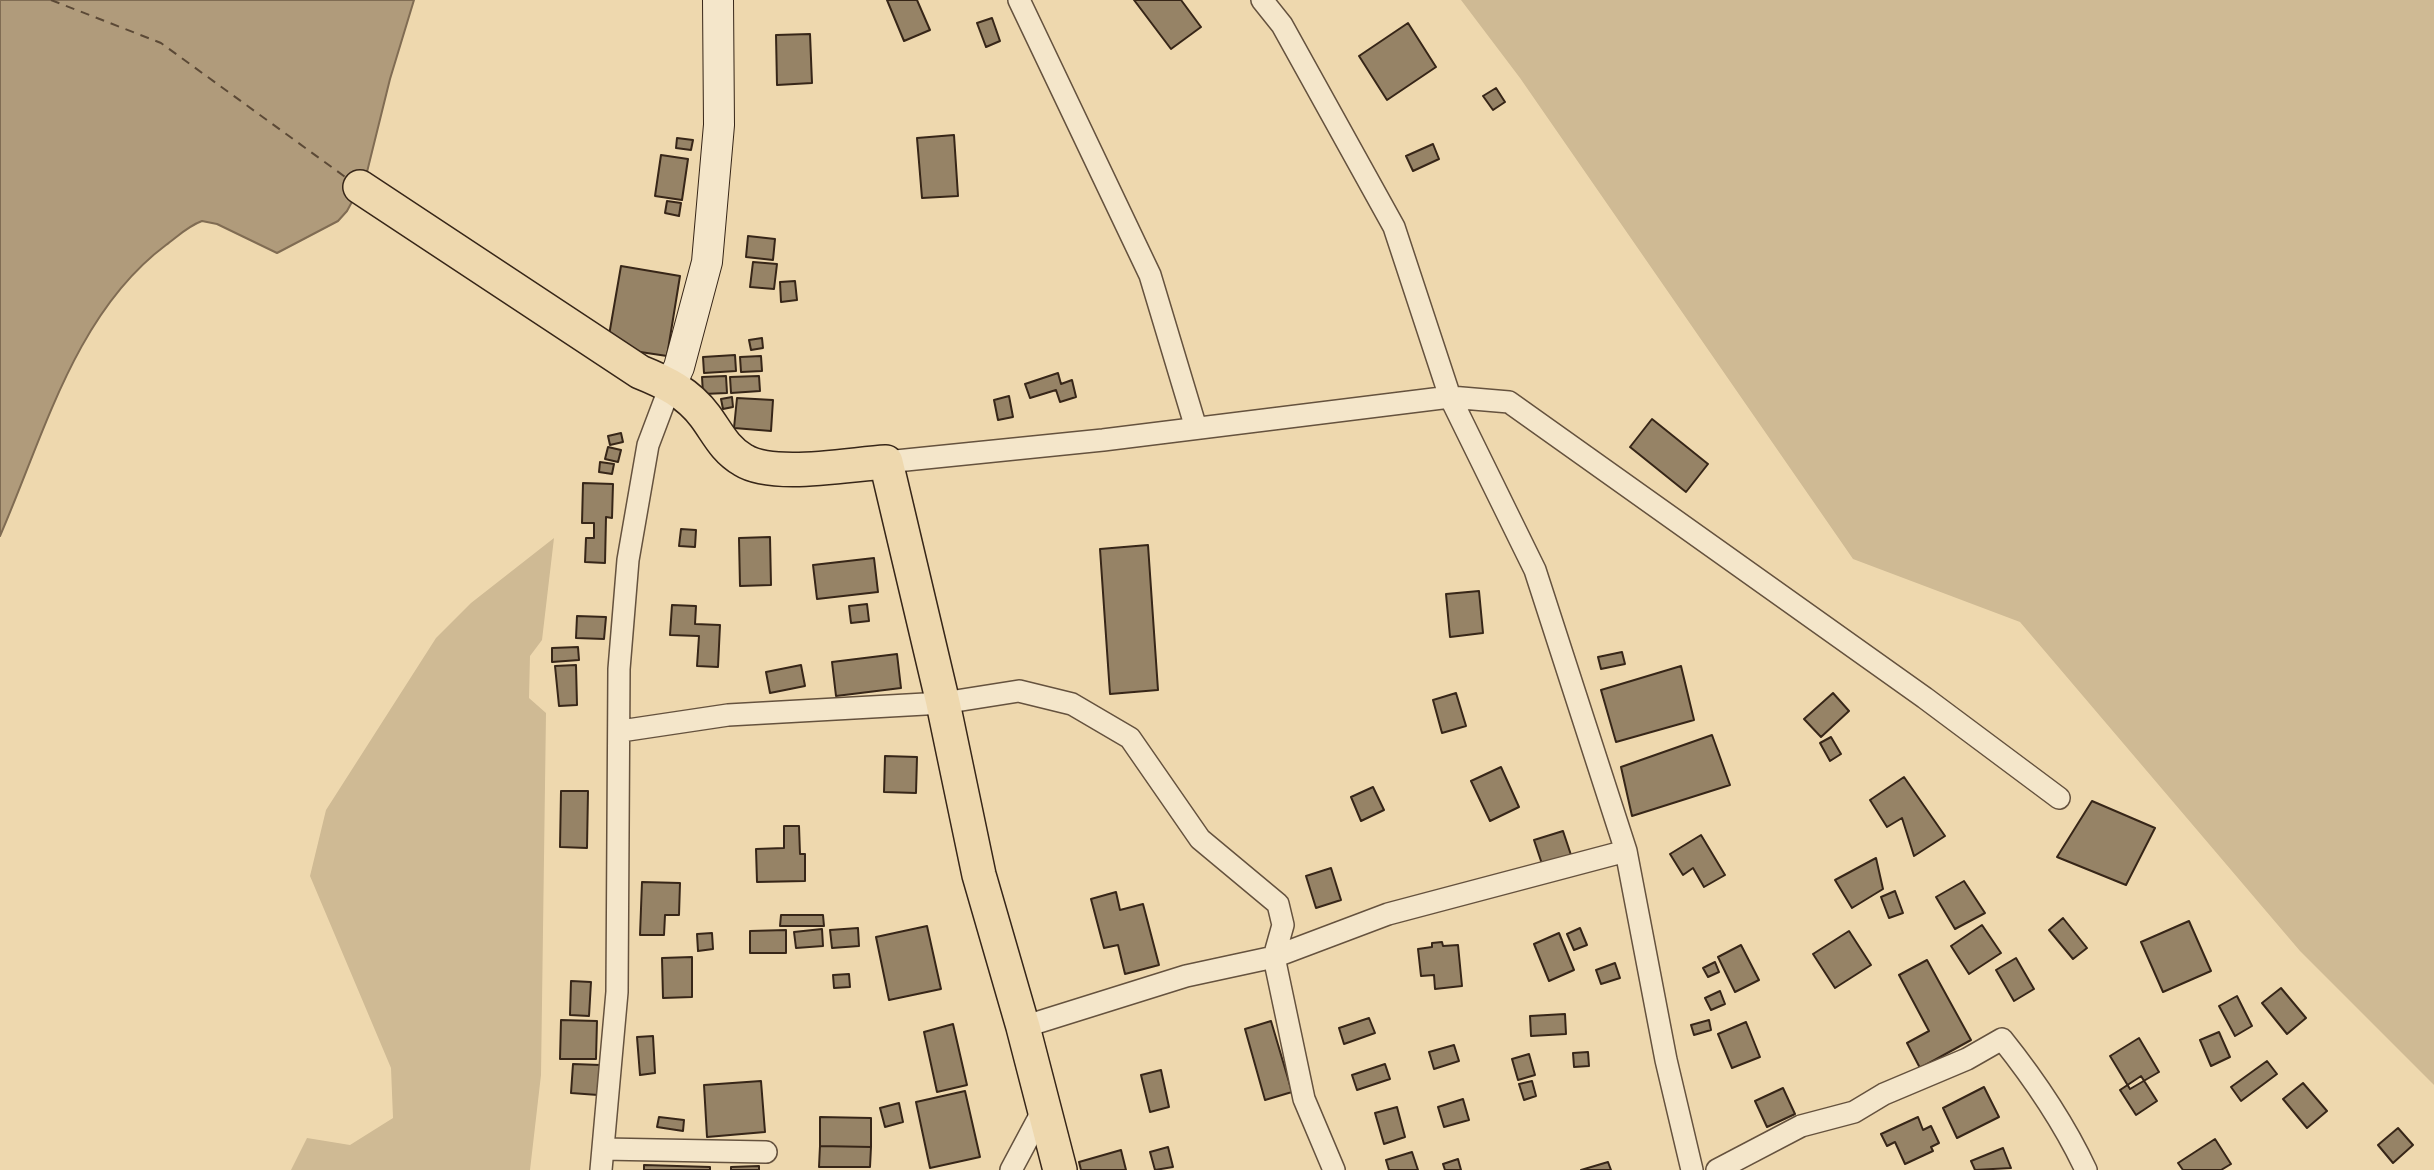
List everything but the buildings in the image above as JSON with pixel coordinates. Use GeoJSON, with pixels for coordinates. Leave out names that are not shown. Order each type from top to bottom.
{"type":"FeatureCollection","features":[{"type":"Feature","properties":{"kind":"main road"},"geometry":{"type":"LineString","coordinates":[[671,384],[679,367],[707,262],[719,125],[718,0]]}},
{"type":"Feature","properties":{"kind":"main road"},"geometry":{"type":"LineString","coordinates":[[360,187],[639,372],[671,384],[698,409],[718,439],[744,462],[769,470],[886,462],[943,703],[979,875],[1023,1027],[1060,1170]]}},
{"type":"Feature","properties":{"kind":"street"},"geometry":{"type":"LineString","coordinates":[[1019,0],[1150,275],[1196,428]]}},
{"type":"Feature","properties":{"kind":"street"},"geometry":{"type":"LineString","coordinates":[[1262,0],[1282,25],[1394,227],[1450,397],[1535,570],[1626,851],[1666,1060],[1692,1170]]}},
{"type":"Feature","properties":{"kind":"street"},"geometry":{"type":"LineString","coordinates":[[671,384],[648,445],[637,496],[619,669],[621,731],[618,992],[602,1160],[766,1152]]}},
{"type":"Feature","properties":{"kind":"street"},"geometry":{"type":"LineString","coordinates":[[886,462],[1450,397],[1509,402],[1925,698],[2059,798]]}},
{"type":"Feature","properties":{"kind":"street"},"geometry":{"type":"LineString","coordinates":[[621,731],[728,715],[943,703],[1019,691],[1073,704],[1130,738],[1200,839],[1279,904],[1283,925],[1274,957],[1304,1099],[1334,1170]]}},
{"type":"Feature","properties":{"kind":"street"},"geometry":{"type":"LineString","coordinates":[[1023,1027],[1186,976],[1274,957],[1388,914],[1626,851]]}},
{"type":"Feature","properties":{"kind":"street"},"geometry":{"type":"LineString","coordinates":[[1717,1170],[1801,1126],[1854,1112],[1884,1094],[1967,1059],[2002,1039],[2028,1072],[2075,1146],[2086,1170]]}},
{"type":"Feature","properties":{"kind":"street"},"geometry":{"type":"LineString","coordinates":[[1011,1170],[1043,1110]]}},
{"type":"Feature","properties":{"kind":"shaded area"},"geometry":{"type":"Polygon","coordinates":[[[0,0],[414,0],[390,79],[366,176],[347,211],[338,221],[277,253],[217,224],[202,221],[166,245],[135,273],[108,305],[65,378],[0,536],[0,0]]]}},
{"type":"Feature","properties":{"kind":"shaded area"},"geometry":{"type":"Polygon","coordinates":[[[1461,0],[2434,0],[2434,1085],[2300,951],[2020,622],[1853,559],[1520,78],[1461,0]]]}},
{"type":"Feature","properties":{"kind":"shaded area"},"geometry":{"type":"Polygon","coordinates":[[[554,538],[542,640],[530,656],[529,698],[546,713],[541,1075],[530,1170],[291,1170],[307,1138],[350,1145],[393,1118],[391,1068],[310,876],[326,810],[436,638],[471,603],[554,538]]]}},
{"type":"Feature","properties":{"kind":"ferry route"},"geometry":{"type":"LineString","coordinates":[[51,0],[161,43],[348,179]]}}]}
